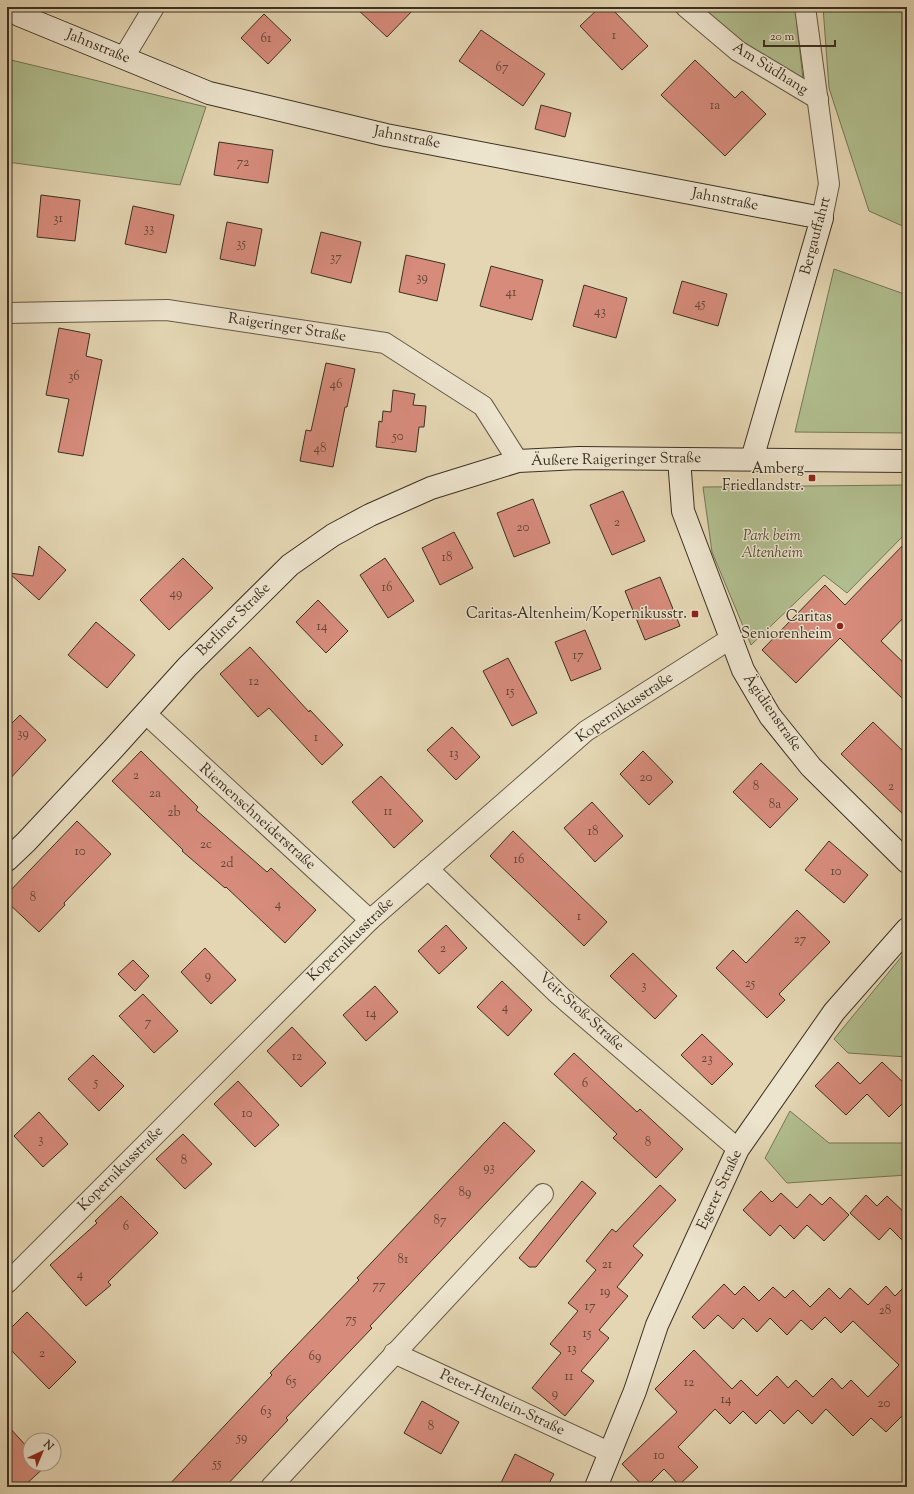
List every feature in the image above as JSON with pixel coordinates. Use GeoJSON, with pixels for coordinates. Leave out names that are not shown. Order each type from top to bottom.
{"type":"FeatureCollection","features":[{"type":"Feature","properties":{"kind":"street","name":"Jahnstraße"},"geometry":{"type":"LineString","coordinates":[[8,7],[19,15],[209,93],[386,135],[822,218]]}},
{"type":"Feature","properties":{"kind":"street"},"geometry":{"type":"LineString","coordinates":[[124,57],[154,7]]}},
{"type":"Feature","properties":{"kind":"street","name":"Am Südhang"},"geometry":{"type":"LineString","coordinates":[[686,7],[738,51],[818,99]]}},
{"type":"Feature","properties":{"kind":"street","name":"Bergauffahrt"},"geometry":{"type":"LineString","coordinates":[[752,459],[822,218],[829,184],[805,7]]}},
{"type":"Feature","properties":{"kind":"street","name":"Raigeringer Straße"},"geometry":{"type":"LineString","coordinates":[[7,313],[167,310],[384,343],[483,406],[518,462]]}},
{"type":"Feature","properties":{"kind":"street","name":"Äußere Raigeringer Straße"},"geometry":{"type":"LineString","coordinates":[[518,462],[579,458],[907,461]]}},
{"type":"Feature","properties":{"kind":"street","name":"Ägidienstraße"},"geometry":{"type":"LineString","coordinates":[[679,459],[683,511],[730,639],[743,670],[770,716],[806,761],[907,862]]}},
{"type":"Feature","properties":{"kind":"street","name":"Berliner Straße"},"geometry":{"type":"LineString","coordinates":[[7,860],[26,842],[187,667],[290,565],[333,535],[370,515],[431,488],[518,462]]}},
{"type":"Feature","properties":{"kind":"street","name":"Kopernikusstraße"},"geometry":{"type":"LineString","coordinates":[[7,1283],[370,920],[586,732],[730,639]]}},
{"type":"Feature","properties":{"kind":"street","name":"Riemenschneiderstraße"},"geometry":{"type":"LineString","coordinates":[[144,714],[370,920]]}},
{"type":"Feature","properties":{"kind":"street","name":"Veit-Stoß-Straße"},"geometry":{"type":"LineString","coordinates":[[428,869],[559,995],[738,1149]]}},
{"type":"Feature","properties":{"kind":"street","name":"Egerer Straße"},"geometry":{"type":"LineString","coordinates":[[596,1487],[635,1391],[657,1325],[738,1149],[834,1012],[907,928]]}},
{"type":"Feature","properties":{"kind":"street"},"geometry":{"type":"LineString","coordinates":[[271,1487],[543,1194]]}},
{"type":"Feature","properties":{"kind":"street","name":"Peter-Henlein-Straße"},"geometry":{"type":"LineString","coordinates":[[394,1353],[609,1452]]}},
{"type":"Feature","properties":{"kind":"green space"},"geometry":{"type":"Polygon","coordinates":[[[700,7],[795,7],[803,79],[745,48],[700,7]]]}},
{"type":"Feature","properties":{"kind":"green space"},"geometry":{"type":"Polygon","coordinates":[[[823,7],[907,7],[907,228],[869,211],[829,88],[823,7]]]}},
{"type":"Feature","properties":{"kind":"green space"},"geometry":{"type":"Polygon","coordinates":[[[7,59],[206,107],[180,185],[7,162],[7,59]]]}},
{"type":"Feature","properties":{"kind":"green space"},"geometry":{"type":"Polygon","coordinates":[[[834,269],[907,295],[907,433],[795,432],[834,269]]]}},
{"type":"Feature","properties":{"kind":"green space","name":"Park beim Altenheim"},"geometry":{"type":"Polygon","coordinates":[[[907,485],[907,532],[847,593],[824,575],[751,645],[712,552],[703,487],[907,485]]]}},
{"type":"Feature","properties":{"kind":"green space"},"geometry":{"type":"Polygon","coordinates":[[[907,950],[907,1057],[848,1053],[834,1039],[907,950]]]}},
{"type":"Feature","properties":{"kind":"green space"},"geometry":{"type":"Polygon","coordinates":[[[790,1111],[829,1143],[907,1143],[907,1175],[787,1183],[765,1158],[790,1111]]]}},
{"type":"Feature","properties":{"kind":"building"},"geometry":{"type":"Polygon","coordinates":[[[355,7],[416,7],[387,37],[355,7]]]}},
{"type":"Feature","properties":{"kind":"building"},"geometry":{"type":"Polygon","coordinates":[[[600,7],[610,7],[648,46],[622,70],[580,26],[600,7]]]}},
{"type":"Feature","properties":{"kind":"building"},"geometry":{"type":"Polygon","coordinates":[[[264,14],[291,40],[268,64],[241,38],[264,14]]]}},
{"type":"Feature","properties":{"kind":"building"},"geometry":{"type":"Polygon","coordinates":[[[481,30],[545,74],[523,106],[459,61],[481,30]]]}},
{"type":"Feature","properties":{"kind":"building"},"geometry":{"type":"Polygon","coordinates":[[[695,60],[735,98],[742,91],[766,114],[725,156],[661,95],[695,60]]]}},
{"type":"Feature","properties":{"kind":"building"},"geometry":{"type":"Polygon","coordinates":[[[541,105],[571,113],[565,137],[535,129],[541,105]]]}},
{"type":"Feature","properties":{"kind":"building"},"geometry":{"type":"Polygon","coordinates":[[[219,142],[273,150],[268,183],[214,175],[219,142]]]}},
{"type":"Feature","properties":{"kind":"building"},"geometry":{"type":"Polygon","coordinates":[[[41,195],[80,200],[75,241],[37,237],[41,195]]]}},
{"type":"Feature","properties":{"kind":"building"},"geometry":{"type":"Polygon","coordinates":[[[133,206],[174,215],[166,253],[125,244],[133,206]]]}},
{"type":"Feature","properties":{"kind":"building"},"geometry":{"type":"Polygon","coordinates":[[[227,222],[262,229],[255,266],[220,259],[227,222]]]}},
{"type":"Feature","properties":{"kind":"building"},"geometry":{"type":"Polygon","coordinates":[[[321,232],[361,242],[351,283],[311,273],[321,232]]]}},
{"type":"Feature","properties":{"kind":"building"},"geometry":{"type":"Polygon","coordinates":[[[406,255],[445,264],[437,301],[399,292],[406,255]]]}},
{"type":"Feature","properties":{"kind":"building"},"geometry":{"type":"Polygon","coordinates":[[[491,266],[543,280],[532,320],[480,306],[491,266]]]}},
{"type":"Feature","properties":{"kind":"building"},"geometry":{"type":"Polygon","coordinates":[[[682,281],[727,294],[718,326],[673,313],[682,281]]]}},
{"type":"Feature","properties":{"kind":"building"},"geometry":{"type":"Polygon","coordinates":[[[584,285],[627,298],[616,338],[573,326],[584,285]]]}},
{"type":"Feature","properties":{"kind":"building"},"geometry":{"type":"Polygon","coordinates":[[[59,328],[90,334],[86,356],[102,360],[83,456],[58,452],[69,399],[46,395],[59,328]]]}},
{"type":"Feature","properties":{"kind":"building"},"geometry":{"type":"Polygon","coordinates":[[[326,363],[355,369],[347,407],[345,407],[333,467],[300,461],[306,430],[311,431],[326,363]]]}},
{"type":"Feature","properties":{"kind":"building"},"geometry":{"type":"Polygon","coordinates":[[[393,390],[415,394],[413,405],[426,406],[424,427],[419,427],[416,452],[376,447],[379,421],[382,422],[383,411],[391,412],[393,390]]]}},
{"type":"Feature","properties":{"kind":"building"},"geometry":{"type":"Polygon","coordinates":[[[623,491],[645,541],[612,555],[590,505],[623,491]]]}},
{"type":"Feature","properties":{"kind":"building"},"geometry":{"type":"Polygon","coordinates":[[[533,499],[550,543],[514,557],[497,513],[533,499]]]}},
{"type":"Feature","properties":{"kind":"building"},"geometry":{"type":"Polygon","coordinates":[[[454,532],[473,568],[440,585],[422,548],[454,532]]]}},
{"type":"Feature","properties":{"kind":"building","name":"Caritas Seniorenheim"},"geometry":{"type":"Polygon","coordinates":[[[907,541],[907,614],[881,641],[907,666],[907,703],[840,638],[796,683],[762,650],[825,585],[845,605],[907,541]]]}},
{"type":"Feature","properties":{"kind":"building"},"geometry":{"type":"Polygon","coordinates":[[[39,546],[66,570],[39,600],[9,573],[33,576],[39,546]]]}},
{"type":"Feature","properties":{"kind":"building"},"geometry":{"type":"Polygon","coordinates":[[[183,558],[213,588],[169,630],[140,600],[183,558]]]}},
{"type":"Feature","properties":{"kind":"building"},"geometry":{"type":"Polygon","coordinates":[[[385,558],[414,601],[388,618],[360,575],[385,558]]]}},
{"type":"Feature","properties":{"kind":"building"},"geometry":{"type":"Polygon","coordinates":[[[660,577],[680,626],[645,640],[625,591],[660,577]]]}},
{"type":"Feature","properties":{"kind":"building"},"geometry":{"type":"Polygon","coordinates":[[[318,600],[348,631],[326,653],[296,622],[318,600]]]}},
{"type":"Feature","properties":{"kind":"building"},"geometry":{"type":"Polygon","coordinates":[[[96,622],[135,655],[107,688],[68,655],[96,622]]]}},
{"type":"Feature","properties":{"kind":"building"},"geometry":{"type":"Polygon","coordinates":[[[585,630],[601,669],[571,681],[555,642],[585,630]]]}},
{"type":"Feature","properties":{"kind":"building"},"geometry":{"type":"Polygon","coordinates":[[[250,647],[309,712],[310,710],[343,745],[322,765],[269,708],[258,717],[220,674],[250,647]]]}},
{"type":"Feature","properties":{"kind":"building"},"geometry":{"type":"Polygon","coordinates":[[[508,658],[537,713],[512,726],[483,671],[508,658]]]}},
{"type":"Feature","properties":{"kind":"building"},"geometry":{"type":"Polygon","coordinates":[[[20,715],[46,740],[7,782],[7,728],[20,715]]]}},
{"type":"Feature","properties":{"kind":"building"},"geometry":{"type":"Polygon","coordinates":[[[873,722],[907,755],[907,818],[841,754],[873,722]]]}},
{"type":"Feature","properties":{"kind":"building"},"geometry":{"type":"Polygon","coordinates":[[[452,727],[480,757],[456,780],[427,750],[452,727]]]}},
{"type":"Feature","properties":{"kind":"building"},"geometry":{"type":"Polygon","coordinates":[[[141,751],[198,807],[196,810],[267,872],[271,868],[316,910],[285,943],[226,887],[225,888],[182,851],[183,850],[112,781],[141,751]]]}},
{"type":"Feature","properties":{"kind":"building"},"geometry":{"type":"Polygon","coordinates":[[[643,751],[673,782],[649,805],[620,774],[643,751]]]}},
{"type":"Feature","properties":{"kind":"building"},"geometry":{"type":"Polygon","coordinates":[[[761,763],[798,799],[770,828],[733,792],[761,763]]]}},
{"type":"Feature","properties":{"kind":"building"},"geometry":{"type":"Polygon","coordinates":[[[381,776],[423,821],[394,848],[352,802],[381,776]]]}},
{"type":"Feature","properties":{"kind":"building"},"geometry":{"type":"Polygon","coordinates":[[[592,802],[623,836],[595,862],[564,828],[592,802]]]}},
{"type":"Feature","properties":{"kind":"building"},"geometry":{"type":"Polygon","coordinates":[[[77,821],[111,854],[64,903],[65,905],[39,932],[7,902],[7,894],[77,821]]]}},
{"type":"Feature","properties":{"kind":"building"},"geometry":{"type":"Polygon","coordinates":[[[513,831],[607,922],[584,946],[490,856],[513,831]]]}},
{"type":"Feature","properties":{"kind":"building"},"geometry":{"type":"Polygon","coordinates":[[[829,841],[868,875],[844,903],[805,870],[829,841]]]}},
{"type":"Feature","properties":{"kind":"building"},"geometry":{"type":"Polygon","coordinates":[[[797,910],[830,942],[779,994],[785,1000],[767,1018],[716,968],[733,950],[746,963],[797,910]]]}},
{"type":"Feature","properties":{"kind":"building"},"geometry":{"type":"Polygon","coordinates":[[[446,925],[467,948],[439,974],[418,951],[446,925]]]}},
{"type":"Feature","properties":{"kind":"building"},"geometry":{"type":"Polygon","coordinates":[[[205,948],[236,980],[211,1004],[181,972],[205,948]]]}},
{"type":"Feature","properties":{"kind":"building"},"geometry":{"type":"Polygon","coordinates":[[[633,953],[677,996],[655,1019],[610,976],[633,953]]]}},
{"type":"Feature","properties":{"kind":"building"},"geometry":{"type":"Polygon","coordinates":[[[133,960],[149,976],[135,991],[118,974],[133,960]]]}},
{"type":"Feature","properties":{"kind":"building"},"geometry":{"type":"Polygon","coordinates":[[[502,981],[532,1010],[508,1036],[477,1007],[502,981]]]}},
{"type":"Feature","properties":{"kind":"building"},"geometry":{"type":"Polygon","coordinates":[[[375,986],[398,1012],[366,1041],[343,1015],[375,986]]]}},
{"type":"Feature","properties":{"kind":"building"},"geometry":{"type":"Polygon","coordinates":[[[143,994],[178,1031],[154,1053],[119,1016],[143,994]]]}},
{"type":"Feature","properties":{"kind":"building"},"geometry":{"type":"Polygon","coordinates":[[[292,1027],[326,1063],[301,1087],[267,1051],[292,1027]]]}},
{"type":"Feature","properties":{"kind":"building"},"geometry":{"type":"Polygon","coordinates":[[[702,1034],[733,1064],[712,1085],[681,1055],[702,1034]]]}},
{"type":"Feature","properties":{"kind":"building"},"geometry":{"type":"Polygon","coordinates":[[[574,1053],[637,1112],[640,1109],[683,1149],[656,1178],[613,1138],[617,1134],[554,1074],[574,1053]]]}},
{"type":"Feature","properties":{"kind":"building"},"geometry":{"type":"Polygon","coordinates":[[[93,1055],[124,1086],[99,1111],[68,1079],[93,1055]]]}},
{"type":"Feature","properties":{"kind":"building"},"geometry":{"type":"Polygon","coordinates":[[[838,1062],[860,1084],[882,1062],[907,1086],[907,1099],[889,1117],[867,1094],[846,1115],[815,1086],[838,1062]]]}},
{"type":"Feature","properties":{"kind":"building"},"geometry":{"type":"Polygon","coordinates":[[[238,1081],[279,1125],[255,1147],[214,1104],[238,1081]]]}},
{"type":"Feature","properties":{"kind":"building"},"geometry":{"type":"Polygon","coordinates":[[[39,1112],[68,1144],[43,1167],[14,1136],[39,1112]]]}},
{"type":"Feature","properties":{"kind":"building"},"geometry":{"type":"Polygon","coordinates":[[[504,1122],[535,1151],[370,1326],[372,1328],[286,1418],[288,1420],[225,1487],[167,1487],[272,1375],[270,1373],[359,1280],[357,1278],[504,1122]]]}},
{"type":"Feature","properties":{"kind":"building"},"geometry":{"type":"Polygon","coordinates":[[[183,1134],[212,1164],[185,1189],[156,1159],[183,1134]]]}},
{"type":"Feature","properties":{"kind":"building"},"geometry":{"type":"Polygon","coordinates":[[[582,1181],[596,1193],[536,1267],[529,1267],[519,1258],[582,1181]]]}},
{"type":"Feature","properties":{"kind":"building"},"geometry":{"type":"Polygon","coordinates":[[[660,1185],[676,1200],[633,1246],[643,1255],[617,1287],[628,1296],[599,1330],[609,1338],[581,1371],[594,1381],[565,1416],[532,1388],[561,1353],[550,1344],[578,1311],[568,1303],[596,1270],[586,1261],[612,1229],[616,1232],[660,1185]]]}},
{"type":"Feature","properties":{"kind":"building"},"geometry":{"type":"Polygon","coordinates":[[[761,1191],[772,1202],[781,1193],[797,1208],[810,1194],[822,1205],[830,1197],[849,1215],[824,1241],[807,1225],[794,1239],[780,1225],[770,1236],[743,1210],[761,1191]]]}},
{"type":"Feature","properties":{"kind":"building"},"geometry":{"type":"Polygon","coordinates":[[[866,1195],[877,1206],[887,1196],[907,1215],[907,1245],[890,1228],[879,1240],[850,1213],[866,1195]]]}},
{"type":"Feature","properties":{"kind":"building"},"geometry":{"type":"Polygon","coordinates":[[[121,1196],[158,1233],[108,1282],[111,1285],[86,1306],[50,1265],[97,1223],[95,1221],[121,1196]]]}},
{"type":"Feature","properties":{"kind":"building"},"geometry":{"type":"Polygon","coordinates":[[[724,1284],[735,1295],[744,1286],[759,1301],[773,1287],[785,1298],[793,1290],[810,1307],[829,1288],[840,1299],[850,1288],[868,1305],[886,1286],[895,1296],[907,1284],[907,1411],[886,1432],[871,1418],[853,1436],[826,1409],[812,1424],[798,1410],[784,1424],[770,1410],[756,1424],[743,1411],[730,1424],[715,1409],[678,1447],[698,1467],[679,1485],[664,1469],[646,1487],[644,1487],[622,1464],[677,1412],[655,1389],[694,1350],[732,1389],[741,1380],[757,1396],[777,1376],[788,1388],[796,1380],[813,1397],[832,1378],[842,1389],[851,1380],[868,1397],[899,1365],[853,1321],[841,1333],[825,1317],[812,1330],[801,1320],[787,1335],[770,1318],[757,1332],[743,1318],[733,1329],[718,1315],[704,1329],[692,1317],[724,1284]]]}},
{"type":"Feature","properties":{"kind":"building"},"geometry":{"type":"Polygon","coordinates":[[[27,1312],[76,1362],[49,1389],[7,1346],[7,1332],[27,1312]]]}},
{"type":"Feature","properties":{"kind":"building"},"geometry":{"type":"Polygon","coordinates":[[[422,1401],[459,1422],[441,1454],[404,1433],[422,1401]]]}},
{"type":"Feature","properties":{"kind":"building"},"geometry":{"type":"Polygon","coordinates":[[[7,1425],[22,1441],[22,1472],[39,1472],[23,1487],[13,1487],[7,1481],[7,1425]]]}},
{"type":"Feature","properties":{"kind":"building"},"geometry":{"type":"Polygon","coordinates":[[[515,1454],[554,1474],[547,1487],[499,1487],[515,1454]]]}},
{"type":"Feature","properties":{"kind":"place","name":"Amberg Friedlandstr."},"geometry":{"type":"Point","coordinates":[812,478]}},
{"type":"Feature","properties":{"kind":"place","name":"Caritas-Altenheim/Kopernikusstr."},"geometry":{"type":"Point","coordinates":[695,614]}},
{"type":"Feature","properties":{"kind":"place","name":"Caritas Seniorenheim"},"geometry":{"type":"Point","coordinates":[840,626]}}]}
